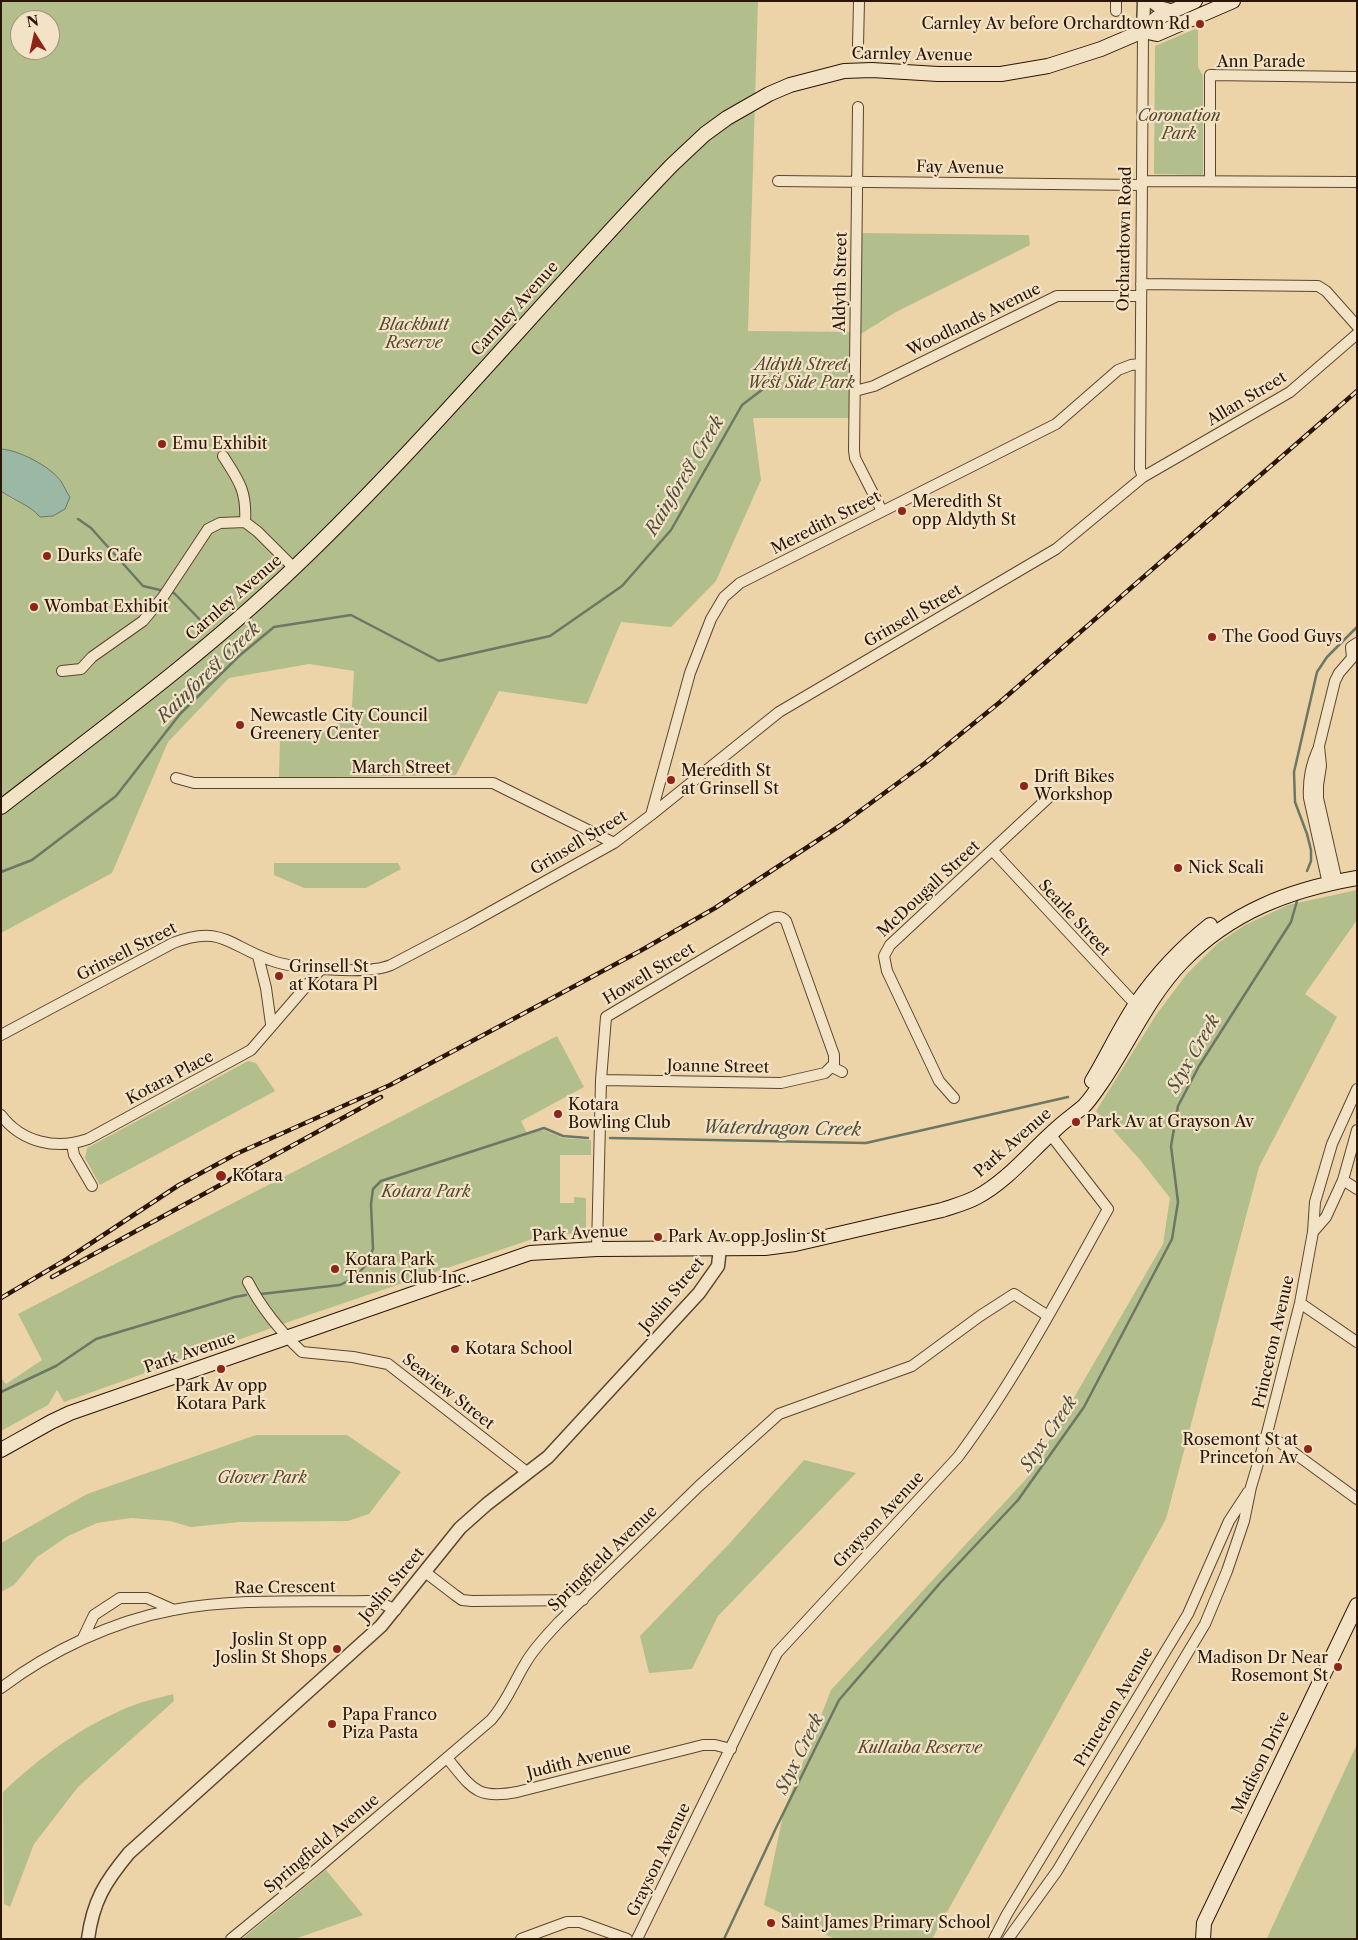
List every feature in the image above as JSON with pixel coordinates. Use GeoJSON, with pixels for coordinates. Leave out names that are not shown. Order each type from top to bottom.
{"type":"FeatureCollection","features":[{"type":"Feature","properties":{"kind":"main road","name":"Carnley Avenue"},"geometry":{"type":"LineString","coordinates":[[1,807],[186,662],[294,568],[426,433],[672,164],[705,134],[727,118],[761,98],[790,85],[844,71],[872,70],[938,74],[1001,74],[1048,66],[1101,49],[1143,31],[1157,18],[1196,1]]}},
{"type":"Feature","properties":{"kind":"main road","name":"Carnley Avenue"},"geometry":{"type":"LineString","coordinates":[[1143,31],[1157,34],[1233,1]]}},
{"type":"Feature","properties":{"kind":"main road","name":"Park Avenue"},"geometry":{"type":"LineString","coordinates":[[1070,1116],[1136,1005],[1167,963],[1194,937],[1240,906],[1357,870]]}},
{"type":"Feature","properties":{"kind":"main road","name":"Park Avenue"},"geometry":{"type":"LineString","coordinates":[[1331,879],[1357,878]]}},
{"type":"Feature","properties":{"kind":"main road","name":"Park Avenue"},"geometry":{"type":"LineString","coordinates":[[1,1450],[50,1422],[70,1413],[519,1256],[556,1250],[765,1248],[795,1244],[942,1210],[963,1203],[978,1196],[999,1182],[1070,1116],[1084,1106],[1115,1062],[1163,985],[1181,964],[1212,935],[1241,915],[1287,890]]}},
{"type":"Feature","properties":{"kind":"main road"},"geometry":{"type":"LineString","coordinates":[[1115,1062],[1118,1048],[1136,1015],[1136,1005],[1146,1001],[1168,973],[1181,964]]}},
{"type":"Feature","properties":{"kind":"main road","name":"Madison Drive"},"geometry":{"type":"LineString","coordinates":[[1203,1939],[1204,1923],[1357,1605]]}},
{"type":"Feature","properties":{"kind":"street"},"geometry":{"type":"LineString","coordinates":[[858,46],[859,1]]}},
{"type":"Feature","properties":{"kind":"street","name":"Orchardtown Road"},"geometry":{"type":"LineString","coordinates":[[1143,477],[1140,469],[1140,296],[1144,1]]}},
{"type":"Feature","properties":{"kind":"street"},"geometry":{"type":"LineString","coordinates":[[1151,1],[1159,7],[1173,12]]}},
{"type":"Feature","properties":{"kind":"street","name":"Ann Parade"},"geometry":{"type":"LineString","coordinates":[[1210,181],[1210,76],[1357,77]]}},
{"type":"Feature","properties":{"kind":"street","name":"Aldyth Street"},"geometry":{"type":"LineString","coordinates":[[858,106],[854,454],[882,511]]}},
{"type":"Feature","properties":{"kind":"street","name":"Fay Avenue"},"geometry":{"type":"LineString","coordinates":[[778,181],[1357,182]]}},
{"type":"Feature","properties":{"kind":"street"},"geometry":{"type":"LineString","coordinates":[[1141,284],[1318,286],[1326,291],[1357,326]]}},
{"type":"Feature","properties":{"kind":"street","name":"Woodlands Avenue"},"geometry":{"type":"LineString","coordinates":[[855,391],[874,386],[1057,296],[1064,294],[1140,296]]}},
{"type":"Feature","properties":{"kind":"street","name":"Allan Street"},"geometry":{"type":"LineString","coordinates":[[1143,477],[1290,392],[1357,334]]}},
{"type":"Feature","properties":{"kind":"street","name":"Meredith Street"},"geometry":{"type":"LineString","coordinates":[[651,816],[690,673],[711,619],[724,597],[740,583],[1056,424],[1118,370],[1124,366],[1140,364]]}},
{"type":"Feature","properties":{"kind":"street"},"geometry":{"type":"LineString","coordinates":[[223,456],[243,490],[246,507],[245,522]]}},
{"type":"Feature","properties":{"kind":"street","name":"Grinsell Street"},"geometry":{"type":"LineString","coordinates":[[1,1035],[92,985],[184,939],[199,935],[220,937],[258,956],[286,965],[321,969],[377,968],[391,965],[614,843],[651,816],[779,712],[1056,549],[1143,477]]}},
{"type":"Feature","properties":{"kind":"street"},"geometry":{"type":"LineString","coordinates":[[62,671],[81,669],[92,657],[143,621],[171,586],[208,529],[220,523],[245,522],[258,532],[294,568]]}},
{"type":"Feature","properties":{"kind":"street"},"geometry":{"type":"LineString","coordinates":[[1331,879],[1318,798],[1321,766],[1319,746],[1335,681],[1339,673],[1354,659],[1351,647],[1357,643]]}},
{"type":"Feature","properties":{"kind":"street","name":"March Street"},"geometry":{"type":"LineString","coordinates":[[176,778],[194,783],[493,783],[614,843]]}},
{"type":"Feature","properties":{"kind":"street","name":"McDougall Street"},"geometry":{"type":"LineString","coordinates":[[954,1098],[939,1081],[886,971],[884,956],[890,945],[1048,798]]}},
{"type":"Feature","properties":{"kind":"street","name":"Searle Street"},"geometry":{"type":"LineString","coordinates":[[992,850],[1136,1005]]}},
{"type":"Feature","properties":{"kind":"street","name":"Howell Street"},"geometry":{"type":"LineString","coordinates":[[597,1249],[601,1080],[606,1017],[772,918],[779,916],[786,921],[834,1055],[832,1067]]}},
{"type":"Feature","properties":{"kind":"street"},"geometry":{"type":"LineString","coordinates":[[258,956],[266,988],[271,1024]]}},
{"type":"Feature","properties":{"kind":"street","name":"Kotara Place"},"geometry":{"type":"LineString","coordinates":[[1,1116],[18,1131],[51,1145],[72,1144],[88,1139],[239,1058],[257,1044],[271,1024],[321,969]]}},
{"type":"Feature","properties":{"kind":"street"},"geometry":{"type":"LineString","coordinates":[[832,1067],[842,1072]]}},
{"type":"Feature","properties":{"kind":"street","name":"Joanne Street"},"geometry":{"type":"LineString","coordinates":[[601,1080],[781,1083],[820,1075],[832,1067]]}},
{"type":"Feature","properties":{"kind":"street","name":"Princeton Avenue"},"geometry":{"type":"LineString","coordinates":[[1008,1939],[1057,1871],[1205,1624],[1227,1571],[1244,1521],[1251,1487],[1267,1433],[1300,1303],[1313,1232],[1315,1202],[1332,1144],[1357,1089]]}},
{"type":"Feature","properties":{"kind":"street","name":"Princeton Avenue"},"geometry":{"type":"LineString","coordinates":[[1313,1232],[1326,1217],[1343,1180],[1357,1130]]}},
{"type":"Feature","properties":{"kind":"street","name":"Grayson Avenue"},"geometry":{"type":"LineString","coordinates":[[637,1939],[777,1653],[958,1457],[984,1422],[1048,1316],[1108,1209],[1050,1134]]}},
{"type":"Feature","properties":{"kind":"street"},"geometry":{"type":"LineString","coordinates":[[72,1144],[74,1155],[92,1186]]}},
{"type":"Feature","properties":{"kind":"street"},"geometry":{"type":"LineString","coordinates":[[1343,1180],[1357,1189]]}},
{"type":"Feature","properties":{"kind":"street","name":"Joslin Street"},"geometry":{"type":"LineString","coordinates":[[88,1939],[97,1900],[108,1879],[129,1853],[381,1626],[396,1610],[456,1533],[473,1515],[548,1457],[693,1299],[718,1266],[720,1248]]}},
{"type":"Feature","properties":{"kind":"street","name":"Seaview Street"},"geometry":{"type":"LineString","coordinates":[[248,1282],[256,1297],[287,1338],[302,1352],[353,1357],[388,1364],[528,1473]]}},
{"type":"Feature","properties":{"kind":"street","name":"Springfield Avenue"},"geometry":{"type":"LineString","coordinates":[[231,1939],[319,1867],[491,1720],[502,1707],[525,1664],[539,1643],[699,1486],[779,1414],[912,1366],[980,1316],[1014,1294],[1048,1316]]}},
{"type":"Feature","properties":{"kind":"street"},"geometry":{"type":"LineString","coordinates":[[1300,1303],[1357,1342]]}},
{"type":"Feature","properties":{"kind":"street"},"geometry":{"type":"LineString","coordinates":[[1267,1433],[1357,1499]]}},
{"type":"Feature","properties":{"kind":"street","name":"Princeton Avenue"},"geometry":{"type":"LineString","coordinates":[[994,1939],[1007,1914],[1188,1614],[1229,1521],[1251,1487]]}},
{"type":"Feature","properties":{"kind":"street"},"geometry":{"type":"LineString","coordinates":[[425,1572],[462,1600],[583,1600]]}},
{"type":"Feature","properties":{"kind":"street","name":"Rae Crescent"},"geometry":{"type":"LineString","coordinates":[[83,1638],[94,1615],[120,1598],[147,1598],[174,1610]]}},
{"type":"Feature","properties":{"kind":"street","name":"Rae Crescent"},"geometry":{"type":"LineString","coordinates":[[1,1688],[83,1638],[129,1621],[174,1610],[251,1602],[368,1601],[380,1603],[396,1610]]}},
{"type":"Feature","properties":{"kind":"street","name":"Judith Avenue"},"geometry":{"type":"LineString","coordinates":[[447,1758],[470,1786],[479,1792],[493,1795],[517,1792],[704,1745],[716,1745],[731,1749]]}},
{"type":"Feature","properties":{"kind":"street"},"geometry":{"type":"LineString","coordinates":[[521,1939],[567,1922],[580,1922],[628,1939]]}},
{"type":"Feature","properties":{"kind":"green space","name":"Blackbutt Reserve"},"geometry":{"type":"Polygon","coordinates":[[[1,1],[758,1],[748,331],[855,332],[857,233],[1029,235],[1030,245],[896,312],[856,337],[855,418],[753,418],[761,480],[716,581],[671,627],[621,622],[587,704],[499,691],[456,775],[279,778],[280,737],[316,736],[349,717],[352,706],[354,671],[309,664],[229,678],[168,742],[112,873],[1,933],[1,491],[10,498],[32,508],[59,479],[39,464],[9,450],[1,449],[1,1]]]}},
{"type":"Feature","properties":{"kind":"green space","name":"Coronation Park"},"geometry":{"type":"Polygon","coordinates":[[[1195,29],[1198,30],[1198,67],[1203,76],[1203,175],[1154,174],[1155,46],[1195,29]]]}},
{"type":"Feature","properties":{"kind":"green space"},"geometry":{"type":"Polygon","coordinates":[[[274,863],[398,863],[401,869],[366,888],[304,888],[274,875],[274,863]]]}},
{"type":"Feature","properties":{"kind":"green space","name":"Kullaiba Reserve"},"geometry":{"type":"Polygon","coordinates":[[[1357,890],[1357,920],[1305,994],[1337,1017],[1259,1167],[1166,1519],[932,1939],[835,1939],[764,1905],[784,1811],[831,1690],[1028,1477],[1163,1244],[1170,1198],[1141,1161],[1096,1111],[1156,1015],[1186,975],[1218,943],[1245,925],[1288,905],[1357,890]]]}},
{"type":"Feature","properties":{"kind":"green space","name":"Kotara Park"},"geometry":{"type":"Polygon","coordinates":[[[557,1036],[584,1087],[521,1121],[527,1133],[544,1130],[563,1138],[591,1140],[591,1155],[560,1155],[560,1203],[574,1203],[574,1197],[586,1198],[586,1228],[582,1233],[544,1235],[294,1320],[64,1402],[57,1390],[48,1405],[1,1431],[1,1378],[6,1384],[42,1360],[18,1314],[557,1036]]]}},
{"type":"Feature","properties":{"kind":"green space"},"geometry":{"type":"Polygon","coordinates":[[[248,1061],[256,1063],[275,1091],[100,1185],[85,1158],[87,1148],[248,1061]]]}},
{"type":"Feature","properties":{"kind":"green space","name":"Glover Park"},"geometry":{"type":"Polygon","coordinates":[[[256,1435],[347,1435],[401,1472],[369,1514],[348,1521],[240,1522],[191,1527],[170,1521],[131,1518],[97,1523],[68,1536],[37,1557],[14,1585],[1,1592],[1,1543],[87,1494],[256,1435]]]}},
{"type":"Feature","properties":{"kind":"green space"},"geometry":{"type":"Polygon","coordinates":[[[804,1460],[856,1473],[718,1616],[692,1669],[649,1673],[640,1636],[729,1544],[804,1460]]]}},
{"type":"Feature","properties":{"kind":"green space"},"geometry":{"type":"Polygon","coordinates":[[[173,1694],[174,1701],[78,1787],[34,1844],[10,1907],[4,1904],[3,1792],[47,1755],[95,1723],[134,1705],[173,1694]]]}},
{"type":"Feature","properties":{"kind":"green space"},"geometry":{"type":"Polygon","coordinates":[[[1357,1744],[1357,1939],[1267,1939],[1267,1938],[1357,1744]]]}},
{"type":"Feature","properties":{"kind":"green space"},"geometry":{"type":"Polygon","coordinates":[[[326,1870],[363,1915],[295,1939],[242,1939],[326,1870]]]}},
{"type":"Feature","properties":{"kind":"shaded area"},"geometry":{"type":"Polygon","coordinates":[[[1,449],[16,452],[49,469],[61,482],[70,497],[65,509],[53,516],[40,517],[31,509],[1,491],[1,449]]]}},
{"type":"Feature","properties":{"kind":"waterway","name":"Rainforest Creek"},"geometry":{"type":"LineString","coordinates":[[1,872],[32,860],[116,796],[180,714],[239,656],[274,627],[351,615],[439,661],[550,636],[622,586],[671,530],[742,405],[771,383]]}},
{"type":"Feature","properties":{"kind":"waterway"},"geometry":{"type":"LineString","coordinates":[[78,519],[91,528],[143,586],[164,591]]}},
{"type":"Feature","properties":{"kind":"waterway"},"geometry":{"type":"LineString","coordinates":[[170,592],[174,593],[207,627]]}},
{"type":"Feature","properties":{"kind":"waterway","name":"Styx Creek"},"geometry":{"type":"LineString","coordinates":[[1307,871],[1311,861],[1311,850],[1295,802],[1294,772],[1317,672],[1327,657],[1357,627]]}},
{"type":"Feature","properties":{"kind":"waterway"},"geometry":{"type":"LineString","coordinates":[[226,650],[239,656]]}},
{"type":"Feature","properties":{"kind":"waterway","name":"Styx Creek"},"geometry":{"type":"LineString","coordinates":[[724,1939],[839,1700],[941,1582],[1018,1500],[1084,1407],[1172,1239],[1178,1202],[1171,1146],[1178,1106],[1199,1066],[1291,922],[1297,901]]}},
{"type":"Feature","properties":{"kind":"waterway","name":"Waterdragon Creek"},"geometry":{"type":"LineString","coordinates":[[610,1138],[866,1143],[1068,1097]]}},
{"type":"Feature","properties":{"kind":"waterway","name":"Waterdragon Creek"},"geometry":{"type":"LineString","coordinates":[[261,1294],[340,1285],[354,1278],[365,1266],[373,1249],[371,1204],[373,1189],[381,1181],[544,1128],[563,1136],[588,1138]]}},
{"type":"Feature","properties":{"kind":"waterway","name":"Waterdragon Creek"},"geometry":{"type":"LineString","coordinates":[[1,1392],[56,1366],[96,1339],[246,1295]]}},
{"type":"Feature","properties":{"kind":"railway"},"geometry":{"type":"LineString","coordinates":[[1,1298],[67,1259],[179,1185],[236,1154],[390,1085],[640,951],[715,908],[841,825],[925,763],[1000,702],[1357,391]]}},
{"type":"Feature","properties":{"kind":"railway"},"geometry":{"type":"LineString","coordinates":[[52,1277],[381,1097]]}},
{"type":"Feature","properties":{"kind":"place","name":"Carnley Av before Orchardtown Rd"},"geometry":{"type":"Point","coordinates":[1200,24]}},
{"type":"Feature","properties":{"kind":"place","name":"Emu Exhibit"},"geometry":{"type":"Point","coordinates":[162,444]}},
{"type":"Feature","properties":{"kind":"place","name":"Meredith St opp Aldyth St"},"geometry":{"type":"Point","coordinates":[902,511]}},
{"type":"Feature","properties":{"kind":"place","name":"Durks Cafe"},"geometry":{"type":"Point","coordinates":[47,556]}},
{"type":"Feature","properties":{"kind":"place","name":"Wombat Exhibit"},"geometry":{"type":"Point","coordinates":[34,607]}},
{"type":"Feature","properties":{"kind":"place","name":"The Good Guys"},"geometry":{"type":"Point","coordinates":[1212,637]}},
{"type":"Feature","properties":{"kind":"place","name":"Newcastle City Council Greenery Center"},"geometry":{"type":"Point","coordinates":[240,725]}},
{"type":"Feature","properties":{"kind":"place","name":"Meredith St at Grinsell St"},"geometry":{"type":"Point","coordinates":[671,780]}},
{"type":"Feature","properties":{"kind":"place","name":"Drift Bikes Workshop"},"geometry":{"type":"Point","coordinates":[1024,786]}},
{"type":"Feature","properties":{"kind":"place","name":"Nick Scali"},"geometry":{"type":"Point","coordinates":[1178,868]}},
{"type":"Feature","properties":{"kind":"place","name":"Grinsell St at Kotara Pl"},"geometry":{"type":"Point","coordinates":[279,976]}},
{"type":"Feature","properties":{"kind":"place","name":"Kotara Bowling Club"},"geometry":{"type":"Point","coordinates":[558,1114]}},
{"type":"Feature","properties":{"kind":"place","name":"Park Av at Grayson Av"},"geometry":{"type":"Point","coordinates":[1076,1122]}},
{"type":"Feature","properties":{"kind":"place","name":"Kotara"},"geometry":{"type":"Point","coordinates":[221,1176]}},
{"type":"Feature","properties":{"kind":"place","name":"Park Av opp Joslin St"},"geometry":{"type":"Point","coordinates":[658,1237]}},
{"type":"Feature","properties":{"kind":"place","name":"Kotara Park Tennis Club Inc."},"geometry":{"type":"Point","coordinates":[335,1269]}},
{"type":"Feature","properties":{"kind":"place","name":"Kotara School"},"geometry":{"type":"Point","coordinates":[455,1349]}},
{"type":"Feature","properties":{"kind":"place","name":"Park Av opp Kotara Park"},"geometry":{"type":"Point","coordinates":[221,1369]}},
{"type":"Feature","properties":{"kind":"place","name":"Rosemont St at Princeton Av"},"geometry":{"type":"Point","coordinates":[1308,1449]}},
{"type":"Feature","properties":{"kind":"place","name":"Joslin St opp Joslin St Shops"},"geometry":{"type":"Point","coordinates":[337,1649]}},
{"type":"Feature","properties":{"kind":"place","name":"Madison Dr Near Rosemont St"},"geometry":{"type":"Point","coordinates":[1338,1667]}},
{"type":"Feature","properties":{"kind":"place","name":"Papa Franco Piza Pasta"},"geometry":{"type":"Point","coordinates":[332,1724]}},
{"type":"Feature","properties":{"kind":"place","name":"Saint James Primary School"},"geometry":{"type":"Point","coordinates":[771,1923]}},
{"type":"Feature","properties":{"kind":"park label","name":"Aldyth Street West Side Park"},"geometry":{"type":"Point","coordinates":[801,374]}}]}
